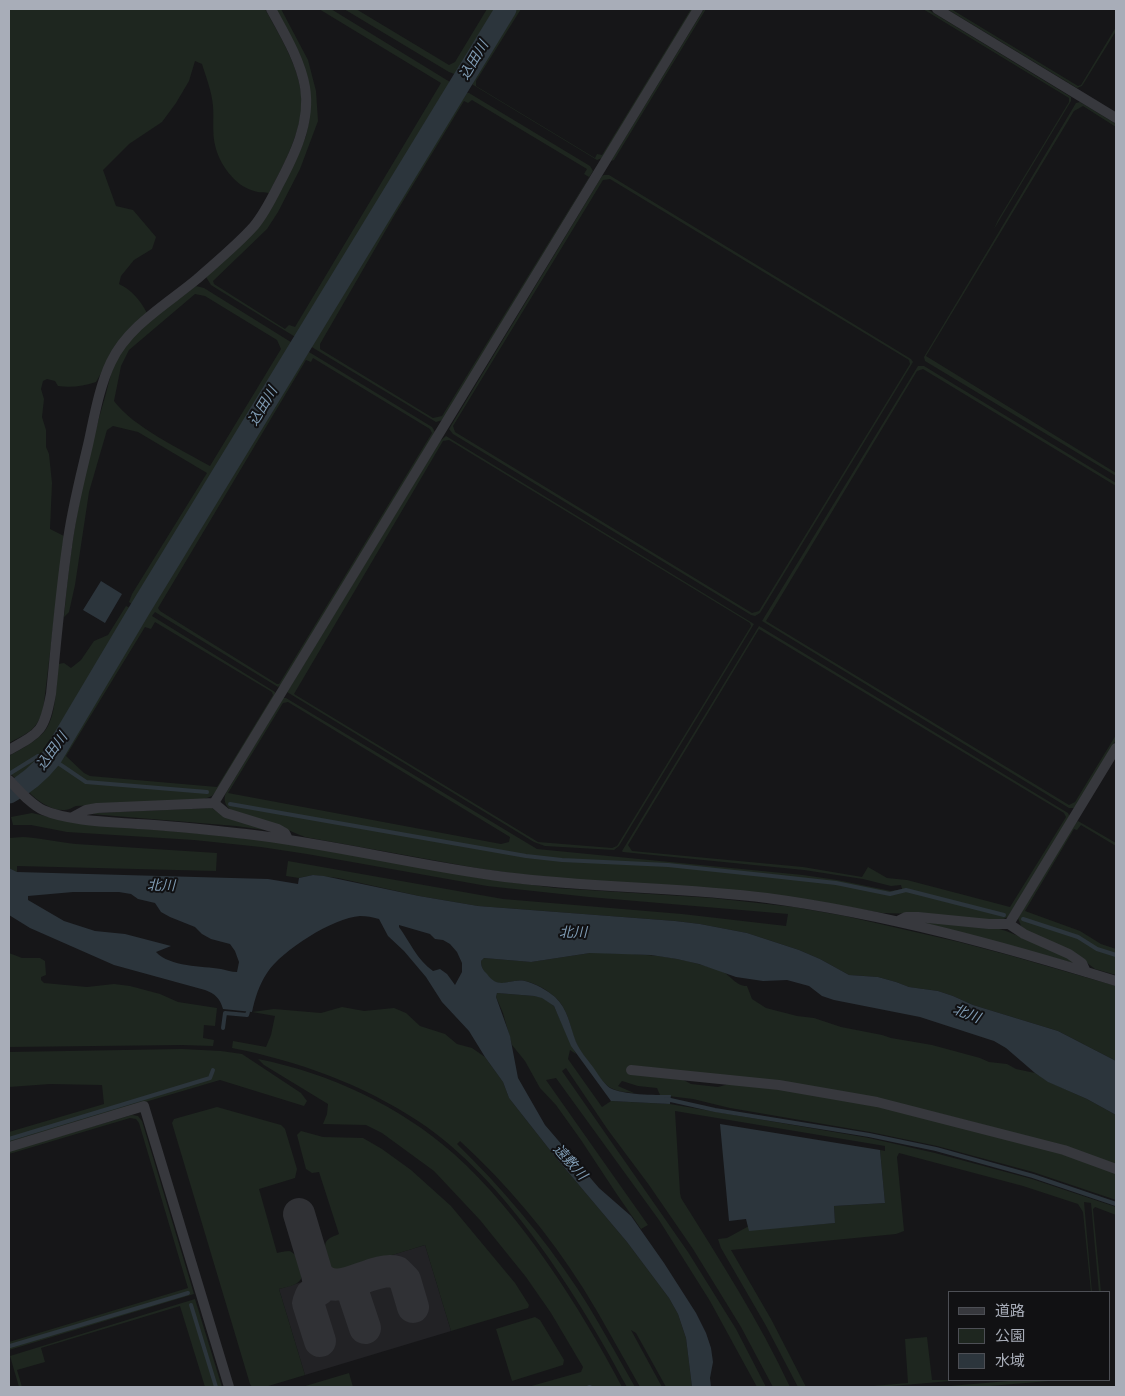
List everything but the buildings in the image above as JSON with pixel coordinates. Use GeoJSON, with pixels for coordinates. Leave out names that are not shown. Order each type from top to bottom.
{"type":"FeatureCollection","features":[{"type":"Feature","properties":{"kind":"street"},"geometry":{"type":"LineString","coordinates":[[9,750],[33,736],[44,724],[47,717],[73,510],[96,409],[111,363],[125,341],[142,324],[198,278],[254,225],[263,214],[285,173],[301,134],[306,101],[301,72],[296,58],[271,9]]}},
{"type":"Feature","properties":{"kind":"street"},"geometry":{"type":"LineString","coordinates":[[214,803],[698,9]]}},
{"type":"Feature","properties":{"kind":"street"},"geometry":{"type":"LineString","coordinates":[[937,9],[1116,118]]}},
{"type":"Feature","properties":{"kind":"street"},"geometry":{"type":"LineString","coordinates":[[1009,924],[1116,748]]}},
{"type":"Feature","properties":{"kind":"street"},"geometry":{"type":"LineString","coordinates":[[9,780],[42,810],[73,817],[101,821],[189,827],[288,839],[481,874],[557,883],[765,898],[897,922],[1005,949],[1116,981]]}},
{"type":"Feature","properties":{"kind":"street"},"geometry":{"type":"LineString","coordinates":[[73,817],[86,810],[97,808],[214,803],[226,813],[278,829],[285,833],[288,839]]}},
{"type":"Feature","properties":{"kind":"street"},"geometry":{"type":"LineString","coordinates":[[897,922],[906,917],[918,917],[989,924],[1009,924],[1024,934],[1069,954],[1082,963],[1086,972]]}},
{"type":"Feature","properties":{"kind":"street"},"geometry":{"type":"LineString","coordinates":[[632,1070],[779,1086],[877,1102],[1064,1150],[1116,1169]]}},
{"type":"Feature","properties":{"kind":"street"},"geometry":{"type":"LineString","coordinates":[[9,1147],[144,1106],[228,1387]]}},
{"type":"Feature","properties":{"kind":"shaded area"},"geometry":{"type":"Polygon","coordinates":[[[425,1245],[451,1331],[305,1375],[279,1289],[425,1245]]]}},
{"type":"Feature","properties":{"kind":"green space"},"geometry":{"type":"Polygon","coordinates":[[[9,9],[265,9],[291,59],[300,87],[302,101],[296,135],[269,193],[256,192],[240,184],[220,160],[214,140],[213,106],[210,90],[202,64],[195,61],[189,81],[162,122],[129,144],[103,170],[116,206],[133,210],[156,237],[152,249],[134,260],[121,276],[119,284],[135,296],[147,313],[104,368],[96,382],[68,387],[58,386],[55,381],[47,379],[43,381],[41,389],[44,399],[42,417],[46,430],[46,447],[49,454],[52,483],[50,529],[64,536],[43,711],[33,728],[9,743],[9,9]]]}},
{"type":"Feature","properties":{"kind":"green space"},"geometry":{"type":"Polygon","coordinates":[[[276,9],[281,9],[308,60],[316,91],[318,121],[300,169],[267,229],[213,281],[214,284],[285,329],[289,325],[295,327],[441,83],[319,9],[331,9],[450,82],[451,85],[297,338],[211,285],[206,277],[245,240],[299,153],[306,136],[310,117],[306,73],[298,51],[276,9]]]}},
{"type":"Feature","properties":{"kind":"green space"},"geometry":{"type":"Polygon","coordinates":[[[344,9],[356,9],[449,65],[455,62],[487,9],[498,9],[457,75],[344,9]]]}},
{"type":"Feature","properties":{"kind":"green space"},"geometry":{"type":"Polygon","coordinates":[[[515,9],[521,9],[476,81],[476,86],[595,158],[597,154],[602,155],[691,9],[693,9],[602,158],[597,160],[470,83],[515,9]]]}},
{"type":"Feature","properties":{"kind":"green space"},"geometry":{"type":"Polygon","coordinates":[[[704,9],[706,9],[614,160],[611,161],[704,9]]]}},
{"type":"Feature","properties":{"kind":"green space"},"geometry":{"type":"Polygon","coordinates":[[[923,9],[927,9],[1071,97],[1071,101],[994,229],[1069,102],[1069,98],[923,9]]]}},
{"type":"Feature","properties":{"kind":"green space"},"geometry":{"type":"Polygon","coordinates":[[[947,9],[951,9],[1078,86],[1081,85],[1116,27],[1116,31],[1082,86],[1077,88],[947,9]]]}},
{"type":"Feature","properties":{"kind":"green space"},"geometry":{"type":"Polygon","coordinates":[[[464,93],[469,93],[590,166],[593,171],[443,420],[436,422],[310,346],[464,93]],[[472,100],[468,103],[464,101],[394,216],[320,344],[320,349],[433,418],[442,416],[589,177],[584,174],[587,169],[472,100]]]}},
{"type":"Feature","properties":{"kind":"green space"},"geometry":{"type":"Polygon","coordinates":[[[1080,102],[1116,124],[1116,127],[1083,106],[1074,111],[926,356],[1116,473],[1116,476],[925,361],[924,357],[1076,103],[1080,102]]]}},
{"type":"Feature","properties":{"kind":"green space"},"geometry":{"type":"Polygon","coordinates":[[[609,175],[911,359],[913,362],[760,613],[755,616],[453,434],[449,429],[602,176],[609,175]],[[610,179],[603,180],[453,426],[455,432],[752,613],[759,611],[910,364],[909,360],[610,179]]]}},
{"type":"Feature","properties":{"kind":"green space"},"geometry":{"type":"Polygon","coordinates":[[[196,286],[204,288],[294,344],[134,606],[129,602],[132,594],[207,473],[138,432],[113,426],[107,430],[89,492],[69,612],[64,617],[73,536],[83,483],[113,368],[125,346],[143,327],[196,286]],[[195,294],[129,350],[121,366],[114,401],[122,411],[145,429],[210,466],[281,349],[277,340],[205,296],[195,294]]]}},
{"type":"Feature","properties":{"kind":"green space"},"geometry":{"type":"Polygon","coordinates":[[[306,352],[309,352],[432,427],[435,432],[281,685],[278,687],[155,612],[152,616],[275,692],[275,695],[221,785],[212,796],[202,800],[76,806],[65,810],[55,809],[40,802],[29,792],[44,778],[61,755],[306,352]],[[313,358],[311,362],[306,360],[158,608],[277,684],[279,684],[432,433],[430,429],[313,358]],[[155,622],[151,629],[145,627],[66,756],[84,773],[90,776],[217,787],[273,695],[272,692],[155,622]]]}},
{"type":"Feature","properties":{"kind":"green space"},"geometry":{"type":"Polygon","coordinates":[[[918,366],[924,366],[1116,483],[1116,486],[923,369],[917,371],[766,621],[1069,805],[1075,802],[1116,735],[1116,740],[1075,808],[1069,808],[762,621],[918,366]]]}},
{"type":"Feature","properties":{"kind":"green space"},"geometry":{"type":"Polygon","coordinates":[[[446,436],[754,624],[619,846],[614,850],[545,846],[534,842],[287,692],[439,442],[446,436]],[[449,440],[443,441],[294,694],[538,842],[612,848],[617,846],[751,626],[750,623],[449,440]]]}},
{"type":"Feature","properties":{"kind":"green space"},"geometry":{"type":"Polygon","coordinates":[[[126,606],[132,609],[52,745],[33,769],[17,780],[9,772],[9,756],[36,739],[48,726],[54,709],[58,664],[64,663],[71,668],[81,660],[94,641],[108,635],[126,606]]]}},
{"type":"Feature","properties":{"kind":"green space"},"geometry":{"type":"Polygon","coordinates":[[[759,626],[1068,813],[1070,817],[1008,917],[999,921],[882,913],[810,900],[525,875],[482,869],[305,837],[280,826],[235,812],[227,806],[225,798],[226,793],[283,698],[286,698],[537,849],[803,875],[891,891],[902,889],[901,885],[891,886],[863,879],[804,870],[622,851],[759,626]],[[759,629],[628,845],[632,851],[803,867],[862,877],[868,867],[887,878],[907,880],[1010,907],[1066,817],[1064,813],[759,629]],[[288,702],[283,703],[228,793],[501,844],[509,842],[510,837],[288,702]]]}},
{"type":"Feature","properties":{"kind":"green space"},"geometry":{"type":"Polygon","coordinates":[[[212,808],[219,813],[279,832],[236,826],[91,814],[94,813],[212,808]]]}},
{"type":"Feature","properties":{"kind":"green space"},"geometry":{"type":"Polygon","coordinates":[[[32,813],[71,822],[279,842],[480,878],[556,888],[713,898],[794,907],[845,916],[959,942],[1116,986],[1116,1061],[1058,1031],[973,1005],[938,991],[909,987],[878,977],[849,975],[799,950],[747,933],[675,921],[478,906],[419,896],[338,878],[313,875],[299,878],[286,876],[288,861],[503,899],[682,914],[786,926],[788,914],[589,897],[487,886],[261,847],[194,840],[67,832],[31,825],[13,825],[11,817],[32,813]]]}},
{"type":"Feature","properties":{"kind":"green space"},"geometry":{"type":"Polygon","coordinates":[[[1078,821],[1116,843],[1116,846],[1081,825],[1077,830],[1074,829],[1025,911],[1080,931],[1101,944],[1116,949],[1116,975],[1095,969],[1082,959],[1028,933],[1021,926],[1018,918],[1078,821]]]}},
{"type":"Feature","properties":{"kind":"green space"},"geometry":{"type":"Polygon","coordinates":[[[23,837],[76,844],[217,853],[216,871],[17,866],[17,872],[9,868],[9,838],[23,837]]]}},
{"type":"Feature","properties":{"kind":"green space"},"geometry":{"type":"Polygon","coordinates":[[[915,921],[996,928],[1068,956],[1077,964],[915,921]]]}},
{"type":"Feature","properties":{"kind":"green space"},"geometry":{"type":"Polygon","coordinates":[[[9,953],[22,958],[40,958],[45,961],[46,975],[41,977],[44,983],[87,987],[114,984],[130,986],[160,994],[178,1002],[217,1008],[215,1026],[204,1025],[203,1038],[214,1040],[213,1046],[9,1047],[9,953]]]}},
{"type":"Feature","properties":{"kind":"green space"},"geometry":{"type":"Polygon","coordinates":[[[590,953],[660,956],[714,968],[728,975],[739,984],[747,986],[752,999],[766,1008],[797,1016],[814,1018],[841,1027],[932,1045],[1035,1073],[1049,1082],[1087,1099],[1116,1115],[1116,1166],[1058,1146],[999,1129],[848,1094],[755,1080],[630,1068],[630,1073],[678,1077],[691,1084],[718,1087],[740,1083],[876,1104],[1063,1152],[1116,1172],[1116,1200],[1033,1172],[937,1146],[870,1132],[730,1108],[693,1099],[660,1095],[657,1088],[638,1086],[622,1081],[618,1086],[634,1093],[614,1089],[602,1080],[582,1054],[576,1043],[565,1010],[558,1000],[543,988],[530,982],[496,982],[487,975],[481,963],[484,958],[531,962],[590,953]]]}},
{"type":"Feature","properties":{"kind":"green space"},"geometry":{"type":"Polygon","coordinates":[[[497,993],[542,997],[554,1006],[576,1054],[570,1050],[568,1059],[602,1107],[611,1101],[670,1104],[869,1138],[935,1153],[1032,1179],[1116,1207],[1116,1215],[1095,1207],[1093,1209],[1101,1291],[1099,1291],[1091,1203],[1084,1202],[1092,1291],[1083,1212],[1078,1204],[1023,1186],[899,1153],[897,1157],[904,1231],[896,1234],[731,1250],[771,1319],[806,1387],[798,1387],[765,1324],[721,1248],[718,1239],[727,1238],[749,1226],[749,1230],[835,1223],[834,1206],[885,1203],[880,1150],[885,1151],[885,1146],[675,1111],[681,1198],[752,1315],[790,1387],[773,1387],[741,1327],[693,1249],[566,1068],[562,1071],[688,1252],[736,1329],[766,1387],[757,1387],[710,1301],[659,1220],[556,1078],[546,1080],[648,1225],[641,1229],[556,1105],[540,1088],[525,1061],[512,1045],[503,1013],[496,997],[497,993]]]}},
{"type":"Feature","properties":{"kind":"green space"},"geometry":{"type":"Polygon","coordinates":[[[342,1007],[364,1011],[394,1008],[406,1013],[420,1026],[445,1034],[457,1044],[472,1048],[485,1057],[503,1082],[509,1098],[557,1159],[627,1242],[669,1298],[678,1314],[686,1338],[692,1387],[666,1387],[636,1333],[631,1330],[662,1387],[640,1387],[590,1300],[556,1248],[511,1192],[460,1141],[457,1144],[521,1213],[564,1268],[592,1312],[635,1387],[627,1387],[586,1315],[563,1278],[537,1242],[481,1174],[450,1145],[397,1108],[352,1085],[305,1067],[232,1048],[233,1041],[266,1047],[275,1016],[252,1012],[274,1009],[321,1013],[342,1007]]]}},
{"type":"Feature","properties":{"kind":"green space"},"geometry":{"type":"Polygon","coordinates":[[[182,1049],[242,1054],[301,1093],[307,1101],[304,1106],[220,1080],[9,1142],[9,1132],[104,1104],[102,1085],[50,1084],[9,1087],[9,1052],[182,1049]]]}},
{"type":"Feature","properties":{"kind":"green space"},"geometry":{"type":"Polygon","coordinates":[[[258,1059],[311,1073],[362,1094],[411,1121],[454,1154],[503,1205],[548,1263],[588,1325],[622,1387],[528,1387],[581,1372],[583,1367],[551,1313],[526,1277],[480,1220],[434,1171],[382,1133],[366,1125],[323,1124],[328,1104],[264,1065],[258,1059]]]}},
{"type":"Feature","properties":{"kind":"green space"},"geometry":{"type":"Polygon","coordinates":[[[217,1107],[281,1125],[285,1129],[297,1169],[295,1178],[259,1189],[277,1253],[292,1252],[298,1259],[301,1267],[302,1276],[297,1283],[279,1289],[305,1375],[265,1387],[252,1387],[250,1384],[172,1123],[174,1119],[217,1107]]]}},
{"type":"Feature","properties":{"kind":"green space"},"geometry":{"type":"Polygon","coordinates":[[[132,1115],[138,1116],[142,1121],[194,1294],[9,1350],[9,1342],[188,1288],[139,1123],[136,1119],[130,1118],[9,1154],[9,1151],[132,1115]]]}},
{"type":"Feature","properties":{"kind":"green space"},"geometry":{"type":"Polygon","coordinates":[[[301,1131],[323,1137],[363,1138],[411,1170],[451,1206],[515,1283],[529,1305],[528,1308],[451,1331],[425,1245],[340,1271],[333,1269],[327,1260],[325,1245],[329,1239],[339,1234],[319,1172],[312,1173],[306,1169],[297,1135],[301,1131]]]}},
{"type":"Feature","properties":{"kind":"green space"},"geometry":{"type":"Polygon","coordinates":[[[195,1299],[222,1387],[205,1387],[180,1306],[41,1348],[45,1362],[17,1370],[22,1387],[19,1387],[10,1356],[195,1299]]]}},
{"type":"Feature","properties":{"kind":"green space"},"geometry":{"type":"Polygon","coordinates":[[[535,1317],[540,1320],[564,1360],[563,1365],[512,1381],[496,1329],[535,1317]]]}},
{"type":"Feature","properties":{"kind":"green space"},"geometry":{"type":"Polygon","coordinates":[[[927,1337],[932,1380],[950,1381],[861,1387],[908,1383],[905,1339],[927,1337]]]}},
{"type":"Feature","properties":{"kind":"green space"},"geometry":{"type":"Polygon","coordinates":[[[349,1373],[353,1387],[302,1387],[349,1373]]]}},
{"type":"Feature","properties":{"kind":"green space"},"geometry":{"type":"Polygon","coordinates":[[[1008,1381],[1049,1381],[978,1387],[938,1387],[1008,1381]]]}},
{"type":"Feature","properties":{"kind":"water"},"geometry":{"type":"Polygon","coordinates":[[[101,581],[122,594],[105,623],[83,610],[101,581]]]}},
{"type":"Feature","properties":{"kind":"water"},"geometry":{"type":"Polygon","coordinates":[[[9,868],[17,872],[268,879],[298,884],[299,878],[313,875],[478,906],[700,924],[747,933],[799,950],[849,975],[878,977],[909,987],[938,991],[973,1005],[1058,1031],[1116,1061],[1116,1115],[1087,1099],[1048,1082],[1006,1048],[994,1041],[920,1017],[834,1000],[822,996],[809,986],[787,980],[763,981],[736,977],[699,964],[651,955],[590,953],[531,962],[484,958],[481,961],[482,968],[496,982],[525,981],[555,997],[566,1012],[580,1049],[610,1088],[648,1095],[671,1095],[670,1104],[611,1101],[571,1046],[554,1006],[542,998],[534,996],[497,993],[496,997],[510,1036],[518,1078],[545,1125],[599,1188],[631,1216],[664,1263],[696,1313],[706,1333],[713,1362],[710,1378],[711,1387],[692,1387],[686,1338],[678,1314],[669,1298],[627,1242],[557,1159],[509,1098],[503,1082],[469,1031],[442,1002],[426,977],[404,951],[388,936],[379,919],[363,916],[349,918],[323,929],[296,945],[274,964],[267,973],[258,992],[252,1012],[223,1009],[219,999],[205,990],[114,965],[30,928],[9,915],[9,868]],[[73,892],[28,896],[28,900],[64,921],[95,931],[125,934],[171,946],[156,952],[169,961],[237,972],[239,962],[230,944],[211,939],[195,927],[170,917],[161,912],[155,903],[138,899],[131,894],[119,892],[73,892]],[[399,925],[422,962],[433,971],[440,969],[447,974],[455,985],[462,972],[462,963],[457,952],[450,944],[443,940],[435,939],[430,934],[399,925]]]}},
{"type":"Feature","properties":{"kind":"water"},"geometry":{"type":"Polygon","coordinates":[[[720,1124],[880,1150],[885,1203],[834,1206],[835,1223],[749,1231],[746,1219],[729,1221],[720,1124]]]}},
{"type":"Feature","properties":{"kind":"waterway","name":"込田川"},"geometry":{"type":"LineString","coordinates":[[9,793],[33,777],[52,757],[140,609],[506,9]]}},
{"type":"Feature","properties":{"kind":"waterway"},"geometry":{"type":"LineString","coordinates":[[9,774],[38,756],[58,763],[86,782],[207,792]]}},
{"type":"Feature","properties":{"kind":"waterway"},"geometry":{"type":"LineString","coordinates":[[230,804],[526,856],[562,860],[668,865],[836,883],[890,894],[906,890],[1004,915]]}},
{"type":"Feature","properties":{"kind":"waterway"},"geometry":{"type":"LineString","coordinates":[[1023,919],[1078,937],[1097,949],[1116,955]]}},
{"type":"Feature","properties":{"kind":"waterway"},"geometry":{"type":"LineString","coordinates":[[223,1028],[225,1013],[247,1015],[248,1012]]}},
{"type":"Feature","properties":{"kind":"waterway"},"geometry":{"type":"LineString","coordinates":[[9,1139],[210,1078],[213,1070]]}},
{"type":"Feature","properties":{"kind":"waterway"},"geometry":{"type":"LineString","coordinates":[[666,1099],[715,1110],[869,1135],[936,1149],[1033,1176],[1116,1204]]}},
{"type":"Feature","properties":{"kind":"waterway"},"geometry":{"type":"LineString","coordinates":[[10,1346],[188,1293]]}},
{"type":"Feature","properties":{"kind":"waterway"},"geometry":{"type":"LineString","coordinates":[[191,1305],[216,1387]]}},
{"type":"Feature","properties":{"kind":"taxiway"},"geometry":{"type":"LineString","coordinates":[[299,1214],[317,1274],[325,1282],[333,1285],[343,1284],[376,1273],[397,1272],[405,1280],[413,1307]]}},
{"type":"Feature","properties":{"kind":"taxiway"},"geometry":{"type":"LineString","coordinates":[[317,1274],[320,1289],[311,1295],[308,1303],[320,1341]]}},
{"type":"Feature","properties":{"kind":"taxiway"},"geometry":{"type":"LineString","coordinates":[[342,1284],[347,1284],[352,1289],[365,1328]]}},
{"type":"Feature","properties":{"kind":"water label","name":"北川"},"geometry":{"type":"Point","coordinates":[161,887]}},
{"type":"Feature","properties":{"kind":"water label","name":"北川"},"geometry":{"type":"Point","coordinates":[573,934]}},
{"type":"Feature","properties":{"kind":"water label","name":"北川"},"geometry":{"type":"Point","coordinates":[966,1015]}},
{"type":"Feature","properties":{"kind":"water label","name":"遠敷川"},"geometry":{"type":"Point","coordinates":[569,1163]}}]}
